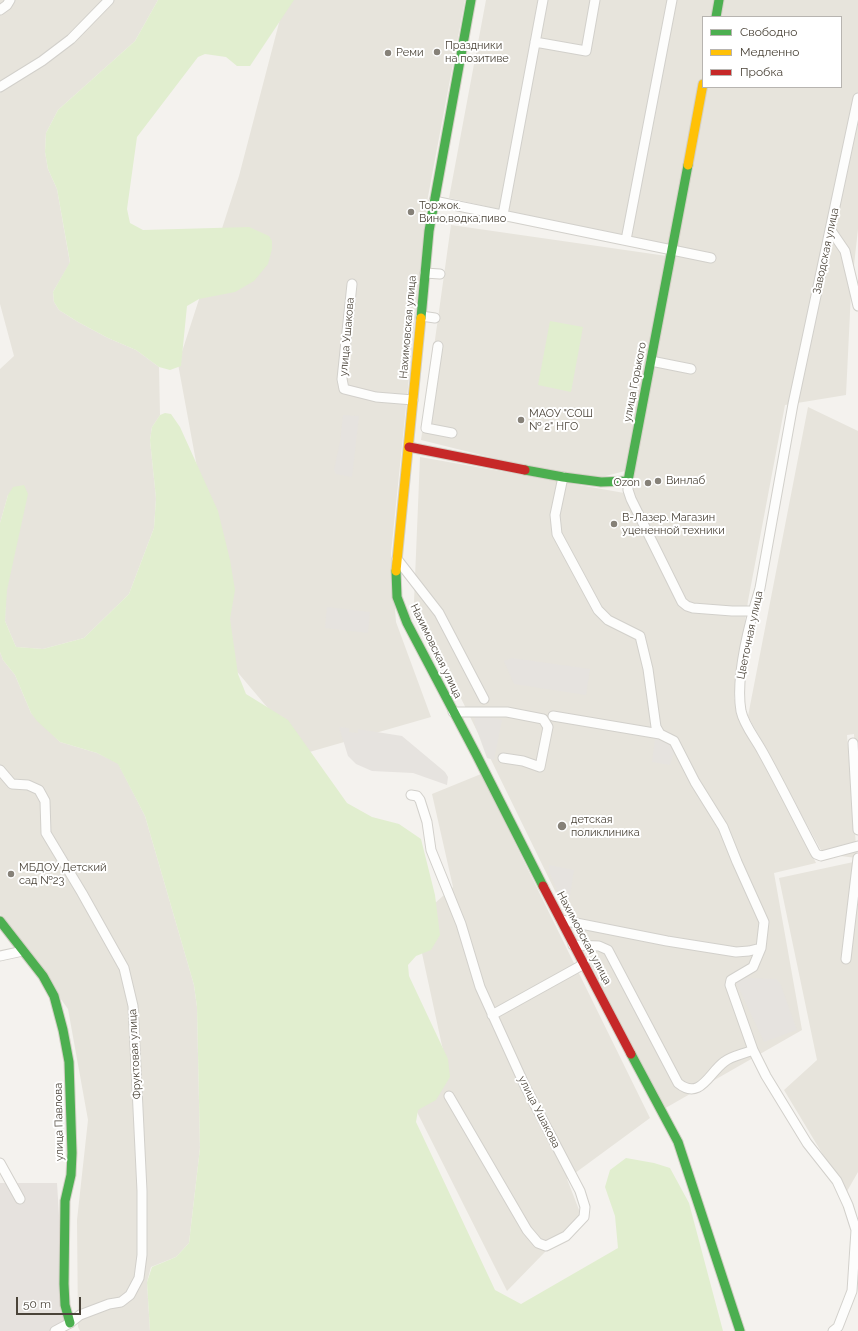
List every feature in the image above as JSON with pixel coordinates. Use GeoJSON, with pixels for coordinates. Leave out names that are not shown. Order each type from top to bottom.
{"type":"FeatureCollection","features":[{"type":"Feature","properties":{"kind":"main road","name":"Нахимовская улица"},"geometry":{"type":"LineString","coordinates":[[471,0],[434,201],[425,273],[397,559],[396,588],[401,610],[573,945],[678,1142],[740,1331]]}},
{"type":"Feature","properties":{"kind":"main road"},"geometry":{"type":"LineString","coordinates":[[716,16],[719,0]]}},
{"type":"Feature","properties":{"kind":"main road","name":"улица Горького"},"geometry":{"type":"LineString","coordinates":[[628,481],[702,88]]}},
{"type":"Feature","properties":{"kind":"main road"},"geometry":{"type":"LineString","coordinates":[[409,447],[563,477],[601,482],[628,481]]}},
{"type":"Feature","properties":{"kind":"main road","name":"улица Павлова"},"geometry":{"type":"LineString","coordinates":[[0,921],[43,976],[54,996],[63,1030],[69,1062],[72,1153],[71,1174],[65,1201],[64,1284],[65,1305],[71,1327]]}},
{"type":"Feature","properties":{"kind":"street"},"geometry":{"type":"LineString","coordinates":[[0,10],[7,5],[10,0]]}},
{"type":"Feature","properties":{"kind":"street"},"geometry":{"type":"LineString","coordinates":[[0,87],[42,62],[71,39],[109,0]]}},
{"type":"Feature","properties":{"kind":"street"},"geometry":{"type":"LineString","coordinates":[[503,215],[543,0]]}},
{"type":"Feature","properties":{"kind":"street"},"geometry":{"type":"LineString","coordinates":[[535,42],[586,51],[595,0]]}},
{"type":"Feature","properties":{"kind":"street"},"geometry":{"type":"LineString","coordinates":[[626,240],[672,0]]}},
{"type":"Feature","properties":{"kind":"street","name":"Заводская улица"},"geometry":{"type":"LineString","coordinates":[[793,404],[858,98]]}},
{"type":"Feature","properties":{"kind":"street"},"geometry":{"type":"LineString","coordinates":[[434,201],[710,258]]}},
{"type":"Feature","properties":{"kind":"street"},"geometry":{"type":"LineString","coordinates":[[830,229],[845,251],[858,306]]}},
{"type":"Feature","properties":{"kind":"street"},"geometry":{"type":"LineString","coordinates":[[425,273],[440,274]]}},
{"type":"Feature","properties":{"kind":"street","name":"улица Ушакова"},"geometry":{"type":"LineString","coordinates":[[352,284],[342,379],[344,389],[376,397],[413,400]]}},
{"type":"Feature","properties":{"kind":"street"},"geometry":{"type":"LineString","coordinates":[[421,316],[435,318]]}},
{"type":"Feature","properties":{"kind":"street"},"geometry":{"type":"LineString","coordinates":[[438,346],[426,428],[452,433]]}},
{"type":"Feature","properties":{"kind":"street"},"geometry":{"type":"LineString","coordinates":[[651,361],[691,369]]}},
{"type":"Feature","properties":{"kind":"street","name":"Цветочная улица"},"geometry":{"type":"LineString","coordinates":[[793,404],[760,588],[753,611],[741,674],[739,695],[741,712],[816,854],[821,856],[858,846]]}},
{"type":"Feature","properties":{"kind":"street"},"geometry":{"type":"LineString","coordinates":[[563,477],[555,515],[557,534],[598,610],[608,620],[640,636],[648,669],[656,727],[660,734]]}},
{"type":"Feature","properties":{"kind":"street","name":"улица Горького"},"geometry":{"type":"LineString","coordinates":[[628,481],[628,490],[631,499],[682,602],[693,608],[753,611]]}},
{"type":"Feature","properties":{"kind":"street"},"geometry":{"type":"LineString","coordinates":[[397,559],[439,613],[484,699]]}},
{"type":"Feature","properties":{"kind":"street"},"geometry":{"type":"LineString","coordinates":[[453,712],[507,712],[543,719],[548,727],[540,767],[523,761],[503,758]]}},
{"type":"Feature","properties":{"kind":"street"},"geometry":{"type":"LineString","coordinates":[[553,716],[660,734],[674,741],[695,782],[723,827],[764,922],[761,948],[752,967],[731,980],[730,984],[753,1050],[766,1076],[807,1143],[837,1181],[848,1205],[856,1230],[852,1291],[838,1327],[833,1331]]}},
{"type":"Feature","properties":{"kind":"street"},"geometry":{"type":"LineString","coordinates":[[853,743],[858,830]]}},
{"type":"Feature","properties":{"kind":"street","name":"Фруктовая улица"},"geometry":{"type":"LineString","coordinates":[[0,770],[12,784],[28,785],[39,790],[45,801],[46,833],[124,968],[133,1006],[142,1191],[142,1255],[139,1278],[130,1295],[121,1302],[109,1304],[80,1315],[71,1327]]}},
{"type":"Feature","properties":{"kind":"street","name":"улица Ушакова"},"geometry":{"type":"LineString","coordinates":[[411,795],[417,796],[420,800],[426,822],[430,850],[461,924],[480,987],[525,1086],[580,1191],[585,1207],[584,1217],[566,1236],[546,1246],[538,1243],[527,1230],[450,1096]]}},
{"type":"Feature","properties":{"kind":"street"},"geometry":{"type":"LineString","coordinates":[[846,959],[858,858]]}},
{"type":"Feature","properties":{"kind":"street"},"geometry":{"type":"LineString","coordinates":[[561,920],[667,941],[736,952],[761,948]]}},
{"type":"Feature","properties":{"kind":"street"},"geometry":{"type":"LineString","coordinates":[[573,945],[581,944],[599,946],[608,950],[678,1083],[683,1087],[690,1089],[699,1087],[707,1082],[725,1061],[753,1050]]}},
{"type":"Feature","properties":{"kind":"street"},"geometry":{"type":"LineString","coordinates":[[0,956],[24,951]]}},
{"type":"Feature","properties":{"kind":"street"},"geometry":{"type":"LineString","coordinates":[[492,1015],[584,964]]}},
{"type":"Feature","properties":{"kind":"street"},"geometry":{"type":"LineString","coordinates":[[0,1163],[20,1200]]}},
{"type":"Feature","properties":{"kind":"street"},"geometry":{"type":"LineString","coordinates":[[55,1331],[71,1327]]}},
{"type":"Feature","properties":{"kind":"shaded area"},"geometry":{"type":"Polygon","coordinates":[[[0,0],[158,0],[135,41],[58,110],[46,133],[45,152],[48,169],[57,189],[70,263],[53,292],[54,302],[59,310],[78,322],[108,338],[136,350],[159,367],[160,415],[152,427],[150,440],[156,498],[154,528],[129,594],[84,638],[43,649],[16,647],[5,621],[8,495],[0,523],[0,369],[14,356],[0,304],[0,0]]]}},
{"type":"Feature","properties":{"kind":"shaded area"},"geometry":{"type":"Polygon","coordinates":[[[285,0],[465,0],[427,202],[391,553],[396,622],[431,717],[306,753],[234,668],[178,364],[239,176],[285,0]]]}},
{"type":"Feature","properties":{"kind":"shaded area"},"geometry":{"type":"Polygon","coordinates":[[[486,0],[718,0],[715,16],[702,16],[702,81],[669,247],[449,198],[486,0]]]}},
{"type":"Feature","properties":{"kind":"shaded area"},"geometry":{"type":"Polygon","coordinates":[[[722,0],[858,0],[858,229],[851,292],[846,395],[785,405],[748,601],[734,698],[816,863],[774,873],[802,1030],[662,1110],[414,602],[420,457],[630,494],[706,88],[842,88],[842,16],[719,16],[722,0]]]}},
{"type":"Feature","properties":{"kind":"shaded area"},"geometry":{"type":"Polygon","coordinates":[[[451,225],[667,256],[625,471],[586,481],[421,440],[451,225]]]}},
{"type":"Feature","properties":{"kind":"shaded area"},"geometry":{"type":"Polygon","coordinates":[[[808,407],[858,431],[858,814],[854,734],[847,735],[857,858],[823,854],[748,716],[808,407]]]}},
{"type":"Feature","properties":{"kind":"shaded area"},"geometry":{"type":"Polygon","coordinates":[[[343,415],[359,416],[352,477],[336,474],[334,470],[340,442],[343,415]]]}},
{"type":"Feature","properties":{"kind":"shaded area"},"geometry":{"type":"Polygon","coordinates":[[[327,607],[370,612],[368,633],[325,628],[327,607]]]}},
{"type":"Feature","properties":{"kind":"shaded area"},"geometry":{"type":"Polygon","coordinates":[[[0,652],[3,660],[15,675],[31,713],[60,742],[97,753],[118,763],[145,816],[194,985],[197,1007],[200,1148],[189,1243],[176,1257],[151,1267],[147,1282],[150,1331],[80,1331],[78,1327],[77,1220],[88,1120],[68,1009],[0,914],[0,652]]]}},
{"type":"Feature","properties":{"kind":"shaded area"},"geometry":{"type":"Polygon","coordinates":[[[512,658],[590,669],[586,695],[514,684],[504,661],[512,658]]]}},
{"type":"Feature","properties":{"kind":"shaded area"},"geometry":{"type":"Polygon","coordinates":[[[476,714],[502,720],[494,760],[487,758],[474,722],[476,714]]]}},
{"type":"Feature","properties":{"kind":"shaded area"},"geometry":{"type":"Polygon","coordinates":[[[339,727],[349,728],[349,732],[358,733],[358,729],[402,736],[445,772],[448,777],[447,785],[413,773],[372,771],[356,764],[348,756],[339,727]]]}},
{"type":"Feature","properties":{"kind":"shaded area"},"geometry":{"type":"Polygon","coordinates":[[[655,739],[673,744],[674,753],[670,765],[652,762],[655,739]]]}},
{"type":"Feature","properties":{"kind":"shaded area"},"geometry":{"type":"Polygon","coordinates":[[[481,774],[650,1118],[567,1179],[581,1215],[507,1291],[415,1108],[449,1078],[415,921],[453,887],[432,794],[481,774]]]}},
{"type":"Feature","properties":{"kind":"shaded area"},"geometry":{"type":"Polygon","coordinates":[[[858,861],[858,1172],[846,1193],[784,1090],[817,1060],[779,878],[858,861]]]}},
{"type":"Feature","properties":{"kind":"shaded area"},"geometry":{"type":"Polygon","coordinates":[[[549,865],[574,870],[569,901],[562,900],[549,872],[549,865]]]}},
{"type":"Feature","properties":{"kind":"shaded area"},"geometry":{"type":"Polygon","coordinates":[[[740,979],[776,979],[780,983],[797,1030],[764,1042],[736,982],[740,979]]]}},
{"type":"Feature","properties":{"kind":"shaded area"},"geometry":{"type":"Polygon","coordinates":[[[0,1183],[57,1183],[66,1331],[0,1331],[0,1183]]]}},
{"type":"Feature","properties":{"kind":"green space"},"geometry":{"type":"Polygon","coordinates":[[[158,0],[294,0],[250,66],[237,66],[226,57],[205,54],[198,57],[137,137],[127,209],[130,223],[143,230],[249,227],[269,236],[272,241],[272,249],[268,264],[254,281],[235,292],[199,299],[187,306],[181,366],[170,370],[159,367],[136,350],[108,338],[78,322],[59,310],[54,302],[53,292],[70,262],[57,189],[48,169],[45,152],[46,133],[58,110],[135,41],[158,0]]]}},
{"type":"Feature","properties":{"kind":"green space"},"geometry":{"type":"Polygon","coordinates":[[[550,321],[583,327],[571,392],[538,385],[550,321]]]}},
{"type":"Feature","properties":{"kind":"green space"},"geometry":{"type":"Polygon","coordinates":[[[165,413],[171,414],[180,427],[218,511],[230,560],[235,590],[230,619],[238,674],[246,694],[288,720],[347,803],[372,817],[399,824],[421,839],[435,895],[440,935],[431,950],[416,956],[408,965],[409,976],[448,1059],[450,1077],[436,1100],[418,1110],[416,1122],[495,1290],[521,1304],[618,1248],[615,1216],[605,1187],[610,1170],[626,1158],[654,1163],[670,1168],[689,1203],[723,1331],[150,1331],[147,1282],[152,1267],[176,1257],[189,1243],[200,1148],[197,1007],[194,985],[145,816],[118,764],[97,753],[60,742],[37,721],[31,713],[15,675],[3,660],[0,652],[0,523],[8,495],[13,487],[24,485],[28,494],[7,590],[5,621],[16,647],[43,649],[84,638],[129,594],[154,528],[156,498],[150,440],[152,427],[160,415],[165,413]]]}},
{"type":"Feature","properties":{"kind":"traffic: fast"},"geometry":{"type":"LineString","coordinates":[[421,318],[429,231],[471,0]]}},
{"type":"Feature","properties":{"kind":"traffic: fast"},"geometry":{"type":"LineString","coordinates":[[716,16],[719,0]]}},
{"type":"Feature","properties":{"kind":"traffic: fast"},"geometry":{"type":"LineString","coordinates":[[525,470],[601,482],[628,481],[688,165]]}},
{"type":"Feature","properties":{"kind":"traffic: fast"},"geometry":{"type":"LineString","coordinates":[[396,571],[397,597],[407,623],[543,886]]}},
{"type":"Feature","properties":{"kind":"traffic: fast"},"geometry":{"type":"LineString","coordinates":[[0,921],[43,976],[54,996],[63,1030],[69,1062],[72,1153],[71,1175],[65,1201],[64,1284],[65,1305],[70,1323]]}},
{"type":"Feature","properties":{"kind":"traffic: fast"},"geometry":{"type":"LineString","coordinates":[[631,1054],[678,1142],[740,1331]]}},
{"type":"Feature","properties":{"kind":"traffic: slow"},"geometry":{"type":"LineString","coordinates":[[688,165],[702,88]]}},
{"type":"Feature","properties":{"kind":"traffic: slow"},"geometry":{"type":"LineString","coordinates":[[396,571],[421,318]]}},
{"type":"Feature","properties":{"kind":"traffic: jam"},"geometry":{"type":"LineString","coordinates":[[409,447],[525,470]]}},
{"type":"Feature","properties":{"kind":"traffic: jam"},"geometry":{"type":"LineString","coordinates":[[543,886],[631,1054]]}},
{"type":"Feature","properties":{"kind":"place","name":"Праздники на позитиве"},"geometry":{"type":"Point","coordinates":[437,52]}},
{"type":"Feature","properties":{"kind":"place","name":"Реми"},"geometry":{"type":"Point","coordinates":[388,53]}},
{"type":"Feature","properties":{"kind":"place","name":"Торжок. Вино,водка,пиво"},"geometry":{"type":"Point","coordinates":[411,212]}},
{"type":"Feature","properties":{"kind":"place","name":"МАОУ \"СОШ № 2\" НГО"},"geometry":{"type":"Point","coordinates":[521,420]}},
{"type":"Feature","properties":{"kind":"place","name":"Винлаб"},"geometry":{"type":"Point","coordinates":[658,481]}},
{"type":"Feature","properties":{"kind":"place","name":"Ozon"},"geometry":{"type":"Point","coordinates":[648,483]}},
{"type":"Feature","properties":{"kind":"place","name":"В-Лазер. Магазин уцененной техники"},"geometry":{"type":"Point","coordinates":[614,524]}},
{"type":"Feature","properties":{"kind":"place","name":"детская поликлиника"},"geometry":{"type":"Point","coordinates":[562,826]}},
{"type":"Feature","properties":{"kind":"place","name":"МБДОУ Детский сад №23"},"geometry":{"type":"Point","coordinates":[11,874]}}]}
